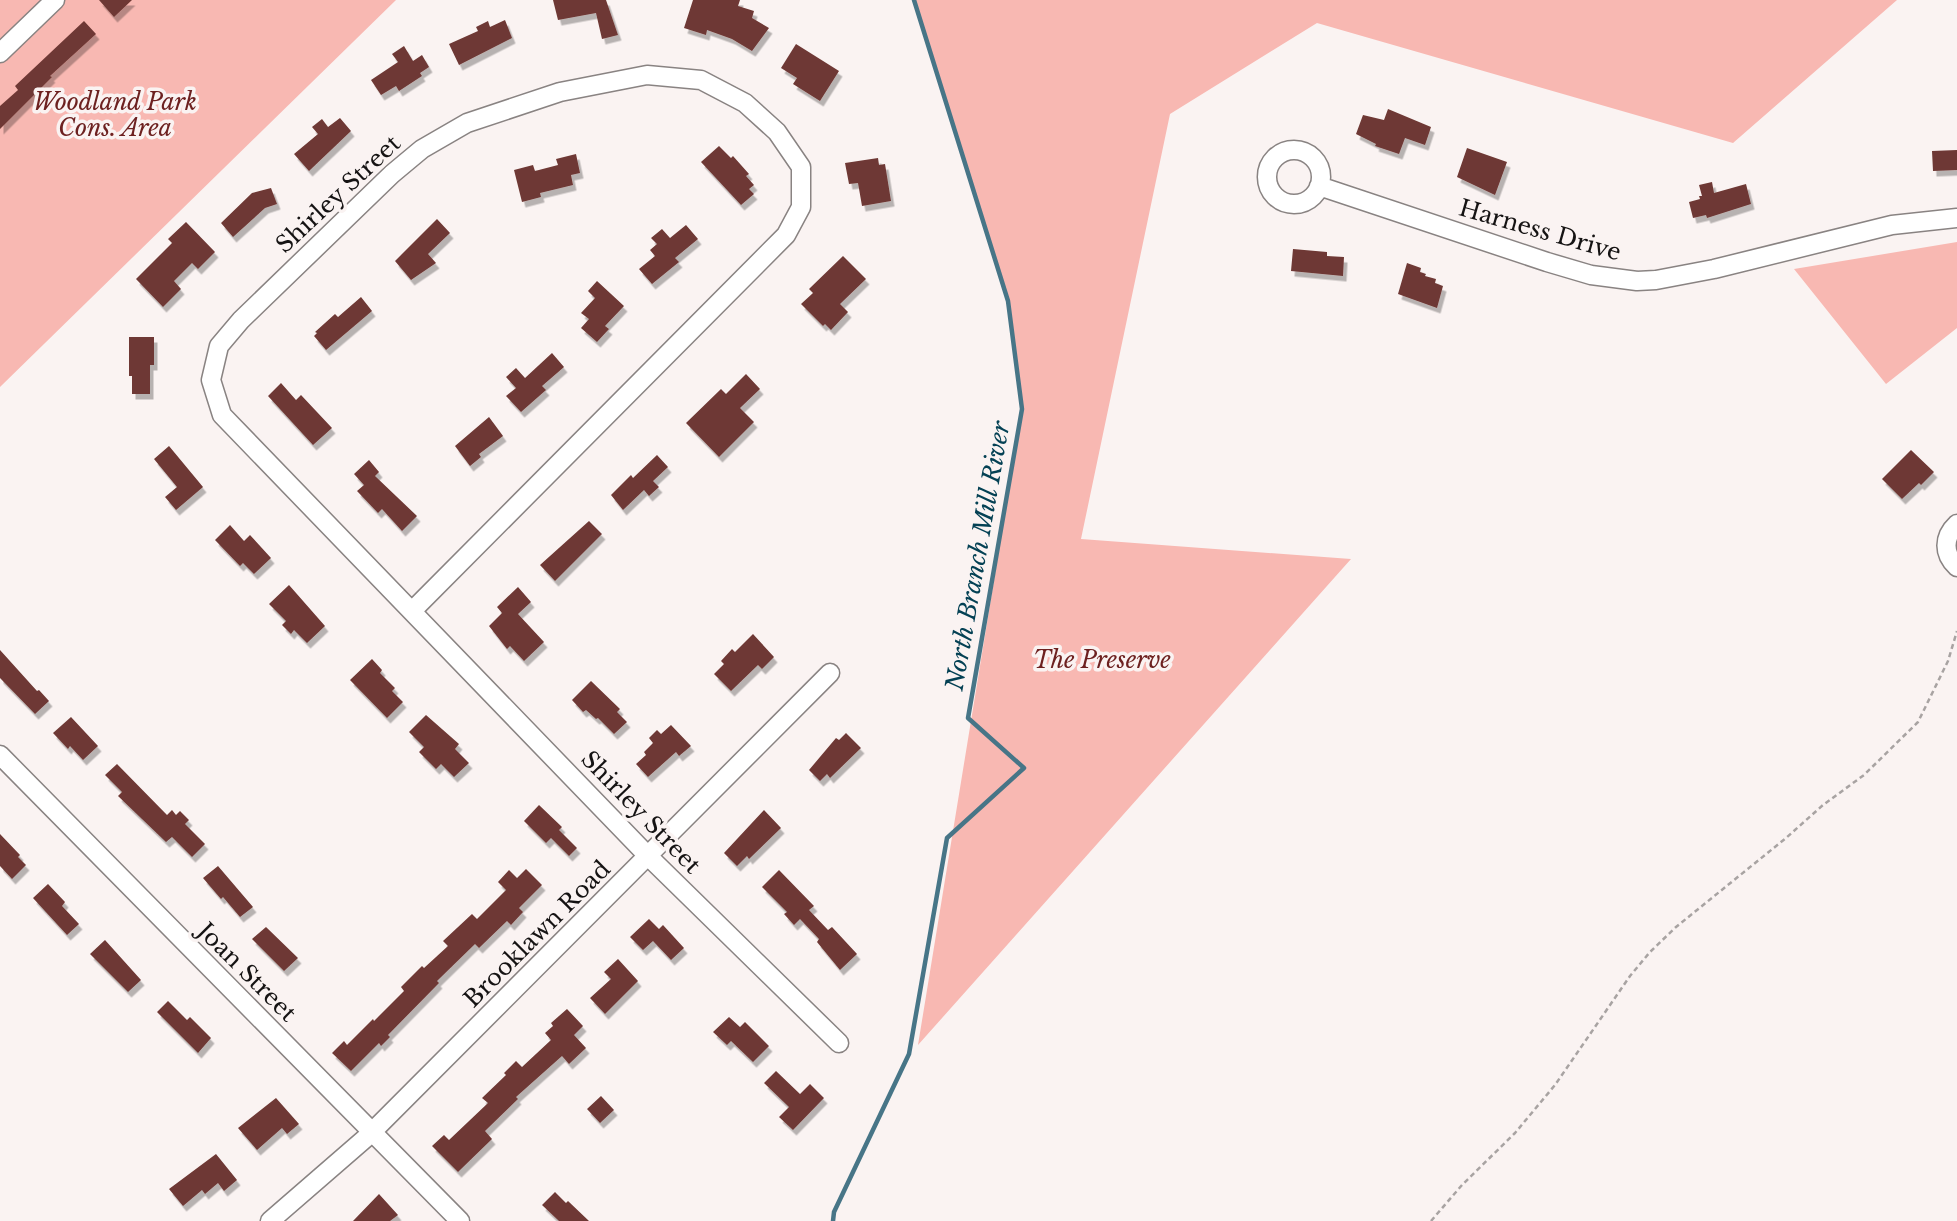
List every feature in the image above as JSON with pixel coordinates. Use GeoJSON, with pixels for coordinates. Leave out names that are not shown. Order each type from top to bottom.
{"type":"FeatureCollection","features":[{"type":"Feature","properties":{"kind":"street"},"geometry":{"type":"LineString","coordinates":[[0,53],[55,0]]}},
{"type":"Feature","properties":{"kind":"street","name":"Shirley Street"},"geometry":{"type":"LineString","coordinates":[[412,611],[786,235],[801,207],[801,167],[777,132],[745,103],[701,79],[647,75],[560,92],[467,123],[422,149],[392,174],[241,320],[219,346],[211,380],[222,415],[649,857],[839,1043]]}},
{"type":"Feature","properties":{"kind":"street","name":"Harness Drive"},"geometry":{"type":"LineString","coordinates":[[1319,186],[1580,272],[1637,281],[1656,281],[1714,269],[1892,225],[1957,218]]}},
{"type":"Feature","properties":{"kind":"street"},"geometry":{"type":"LineString","coordinates":[[1957,524],[1947,537],[1946,545],[1951,561],[1957,567]]}},
{"type":"Feature","properties":{"kind":"street","name":"Brooklawn Road"},"geometry":{"type":"LineString","coordinates":[[270,1221],[372,1132],[830,673]]}},
{"type":"Feature","properties":{"kind":"street","name":"Joan Street"},"geometry":{"type":"LineString","coordinates":[[0,755],[460,1221]]}},
{"type":"Feature","properties":{"kind":"path"},"geometry":{"type":"LineString","coordinates":[[1431,1221],[1462,1185],[1515,1133],[1555,1085],[1630,975],[1650,952],[1676,927],[1823,805],[1864,775],[1918,722],[1948,661],[1957,631]]}},
{"type":"Feature","properties":{"kind":"green space","name":"Woodland Park Cons. Area"},"geometry":{"type":"Polygon","coordinates":[[[0,0],[396,0],[0,387],[0,0]]]}},
{"type":"Feature","properties":{"kind":"green space","name":"The Preserve"},"geometry":{"type":"Polygon","coordinates":[[[914,0],[1897,0],[1733,143],[1317,23],[1170,114],[1081,539],[1351,559],[918,1045],[1022,409],[1008,301],[914,0]]]}},
{"type":"Feature","properties":{"kind":"green space"},"geometry":{"type":"Polygon","coordinates":[[[1957,242],[1957,328],[1886,384],[1794,269],[1957,242]]]}},
{"type":"Feature","properties":{"kind":"building"},"geometry":{"type":"Polygon","coordinates":[[[99,0],[132,0],[114,17],[99,0]]]}},
{"type":"Feature","properties":{"kind":"building"},"geometry":{"type":"Polygon","coordinates":[[[553,0],[606,0],[618,35],[602,39],[596,13],[558,20],[553,0]]]}},
{"type":"Feature","properties":{"kind":"building"},"geometry":{"type":"Polygon","coordinates":[[[693,0],[740,0],[738,6],[754,11],[752,18],[769,28],[752,51],[732,39],[707,30],[706,35],[684,28],[693,0]]]}},
{"type":"Feature","properties":{"kind":"building"},"geometry":{"type":"Polygon","coordinates":[[[505,20],[512,38],[459,65],[449,44],[478,31],[476,27],[488,21],[490,27],[505,20]]]}},
{"type":"Feature","properties":{"kind":"building"},"geometry":{"type":"Polygon","coordinates":[[[84,21],[96,34],[50,76],[52,77],[0,129],[0,106],[18,90],[15,86],[84,21]]]}},
{"type":"Feature","properties":{"kind":"building"},"geometry":{"type":"Polygon","coordinates":[[[796,44],[839,71],[820,101],[793,84],[797,78],[781,68],[796,44]]]}},
{"type":"Feature","properties":{"kind":"building"},"geometry":{"type":"Polygon","coordinates":[[[404,46],[413,61],[422,55],[429,67],[420,73],[422,76],[399,91],[396,86],[381,95],[371,80],[398,62],[392,54],[404,46]]]}},
{"type":"Feature","properties":{"kind":"building"},"geometry":{"type":"Polygon","coordinates":[[[1388,109],[1431,127],[1425,145],[1405,138],[1399,154],[1375,146],[1376,144],[1356,134],[1363,115],[1384,120],[1388,109]]]}},
{"type":"Feature","properties":{"kind":"building"},"geometry":{"type":"Polygon","coordinates":[[[340,118],[351,131],[309,171],[294,154],[318,134],[312,127],[322,119],[328,127],[340,118]]]}},
{"type":"Feature","properties":{"kind":"building"},"geometry":{"type":"Polygon","coordinates":[[[719,146],[731,158],[733,156],[749,174],[746,176],[754,185],[749,189],[754,194],[741,205],[701,162],[719,146]]]}},
{"type":"Feature","properties":{"kind":"building"},"geometry":{"type":"Polygon","coordinates":[[[1467,148],[1507,162],[1495,195],[1457,177],[1467,148]]]}},
{"type":"Feature","properties":{"kind":"building"},"geometry":{"type":"Polygon","coordinates":[[[1957,150],[1957,170],[1933,171],[1932,151],[1957,150]]]}},
{"type":"Feature","properties":{"kind":"building"},"geometry":{"type":"Polygon","coordinates":[[[576,154],[580,173],[571,175],[573,185],[540,193],[541,197],[522,202],[514,170],[533,165],[535,171],[558,165],[556,159],[576,154]]]}},
{"type":"Feature","properties":{"kind":"building"},"geometry":{"type":"Polygon","coordinates":[[[878,158],[879,165],[885,164],[891,201],[862,206],[858,183],[849,184],[845,163],[878,158]]]}},
{"type":"Feature","properties":{"kind":"building"},"geometry":{"type":"Polygon","coordinates":[[[1712,182],[1714,193],[1746,184],[1751,204],[1707,218],[1706,215],[1693,218],[1689,202],[1702,196],[1699,185],[1712,182]]]}},
{"type":"Feature","properties":{"kind":"building"},"geometry":{"type":"Polygon","coordinates":[[[271,188],[277,204],[265,208],[233,237],[221,223],[252,193],[271,188]]]}},
{"type":"Feature","properties":{"kind":"building"},"geometry":{"type":"Polygon","coordinates":[[[437,219],[450,233],[428,254],[436,263],[411,280],[395,261],[437,219]]]}},
{"type":"Feature","properties":{"kind":"building"},"geometry":{"type":"Polygon","coordinates":[[[186,222],[215,252],[198,269],[192,263],[174,281],[181,289],[163,307],[136,279],[172,243],[168,239],[186,222]]]}},
{"type":"Feature","properties":{"kind":"building"},"geometry":{"type":"Polygon","coordinates":[[[686,225],[698,239],[675,258],[679,262],[652,284],[639,269],[655,256],[650,250],[657,244],[651,238],[662,229],[670,238],[686,225]]]}},
{"type":"Feature","properties":{"kind":"building"},"geometry":{"type":"Polygon","coordinates":[[[1293,249],[1327,252],[1327,256],[1344,257],[1343,276],[1291,271],[1293,249]]]}},
{"type":"Feature","properties":{"kind":"building"},"geometry":{"type":"Polygon","coordinates":[[[843,256],[866,279],[840,304],[848,312],[831,330],[825,324],[823,326],[801,304],[813,293],[809,289],[843,256]]]}},
{"type":"Feature","properties":{"kind":"building"},"geometry":{"type":"Polygon","coordinates":[[[1407,263],[1421,268],[1420,272],[1436,279],[1435,283],[1443,286],[1437,308],[1398,294],[1407,263]]]}},
{"type":"Feature","properties":{"kind":"building"},"geometry":{"type":"Polygon","coordinates":[[[597,281],[624,306],[605,326],[609,329],[597,342],[581,328],[589,319],[581,313],[595,298],[588,291],[597,281]]]}},
{"type":"Feature","properties":{"kind":"building"},"geometry":{"type":"Polygon","coordinates":[[[361,297],[372,311],[326,350],[314,336],[317,333],[315,332],[335,314],[338,317],[361,297]]]}},
{"type":"Feature","properties":{"kind":"building"},"geometry":{"type":"Polygon","coordinates":[[[129,337],[154,337],[150,394],[132,394],[129,337]]]}},
{"type":"Feature","properties":{"kind":"building"},"geometry":{"type":"Polygon","coordinates":[[[552,353],[564,367],[542,386],[546,390],[521,412],[506,396],[516,388],[506,377],[516,368],[525,378],[552,353]]]}},
{"type":"Feature","properties":{"kind":"building"},"geometry":{"type":"Polygon","coordinates":[[[746,374],[760,389],[740,408],[754,422],[719,457],[686,423],[721,389],[726,394],[746,374]]]}},
{"type":"Feature","properties":{"kind":"building"},"geometry":{"type":"Polygon","coordinates":[[[281,383],[296,400],[301,395],[332,428],[313,445],[268,396],[281,383]]]}},
{"type":"Feature","properties":{"kind":"building"},"geometry":{"type":"Polygon","coordinates":[[[489,417],[503,436],[479,454],[481,457],[470,466],[455,446],[489,417]]]}},
{"type":"Feature","properties":{"kind":"building"},"geometry":{"type":"Polygon","coordinates":[[[169,446],[203,487],[176,510],[165,497],[177,487],[154,459],[169,446]]]}},
{"type":"Feature","properties":{"kind":"building"},"geometry":{"type":"Polygon","coordinates":[[[1911,450],[1934,472],[1902,499],[1882,479],[1911,450]]]}},
{"type":"Feature","properties":{"kind":"building"},"geometry":{"type":"Polygon","coordinates":[[[657,455],[668,467],[653,481],[659,487],[649,496],[644,490],[623,510],[611,495],[657,455]]]}},
{"type":"Feature","properties":{"kind":"building"},"geometry":{"type":"Polygon","coordinates":[[[369,460],[379,472],[375,476],[417,516],[402,531],[382,509],[378,513],[357,491],[364,485],[354,474],[369,460]]]}},
{"type":"Feature","properties":{"kind":"building"},"geometry":{"type":"Polygon","coordinates":[[[589,521],[602,534],[555,581],[540,565],[589,521]]]}},
{"type":"Feature","properties":{"kind":"building"},"geometry":{"type":"Polygon","coordinates":[[[230,525],[244,541],[250,535],[271,558],[254,574],[243,563],[240,566],[215,540],[230,525]]]}},
{"type":"Feature","properties":{"kind":"building"},"geometry":{"type":"Polygon","coordinates":[[[289,585],[325,626],[307,643],[294,630],[291,634],[282,625],[286,621],[269,604],[289,585]]]}},
{"type":"Feature","properties":{"kind":"building"},"geometry":{"type":"Polygon","coordinates":[[[518,587],[531,602],[518,614],[544,642],[524,661],[510,646],[507,649],[489,626],[502,613],[497,607],[518,587]]]}},
{"type":"Feature","properties":{"kind":"building"},"geometry":{"type":"Polygon","coordinates":[[[753,634],[774,657],[762,669],[758,665],[731,691],[714,674],[724,664],[721,661],[732,649],[735,652],[753,634]]]}},
{"type":"Feature","properties":{"kind":"building"},"geometry":{"type":"Polygon","coordinates":[[[0,650],[49,701],[35,714],[0,678],[0,650]]]}},
{"type":"Feature","properties":{"kind":"building"},"geometry":{"type":"Polygon","coordinates":[[[372,659],[382,670],[380,673],[395,688],[392,691],[403,702],[387,718],[350,680],[372,659]]]}},
{"type":"Feature","properties":{"kind":"building"},"geometry":{"type":"Polygon","coordinates":[[[591,681],[620,709],[617,712],[627,722],[614,734],[598,718],[586,710],[583,712],[572,700],[591,681]]]}},
{"type":"Feature","properties":{"kind":"building"},"geometry":{"type":"Polygon","coordinates":[[[426,715],[459,744],[455,749],[469,763],[454,777],[441,764],[436,769],[419,752],[424,747],[409,732],[426,715]]]}},
{"type":"Feature","properties":{"kind":"building"},"geometry":{"type":"Polygon","coordinates":[[[71,717],[98,746],[83,760],[53,733],[71,717]]]}},
{"type":"Feature","properties":{"kind":"building"},"geometry":{"type":"Polygon","coordinates":[[[671,725],[691,746],[679,756],[676,752],[648,777],[636,764],[646,755],[644,752],[653,743],[649,738],[657,730],[661,734],[671,725]]]}},
{"type":"Feature","properties":{"kind":"building"},"geometry":{"type":"Polygon","coordinates":[[[846,733],[861,748],[830,778],[827,774],[820,781],[809,770],[836,738],[839,740],[846,733]]]}},
{"type":"Feature","properties":{"kind":"building"},"geometry":{"type":"Polygon","coordinates":[[[117,764],[167,815],[172,810],[176,815],[180,811],[189,820],[185,824],[205,844],[192,857],[172,837],[166,842],[118,796],[122,792],[105,775],[117,764]]]}},
{"type":"Feature","properties":{"kind":"building"},"geometry":{"type":"Polygon","coordinates":[[[539,805],[562,827],[559,830],[577,848],[569,856],[551,838],[546,843],[524,821],[539,805]]]}},
{"type":"Feature","properties":{"kind":"building"},"geometry":{"type":"Polygon","coordinates":[[[764,810],[781,828],[749,859],[747,856],[737,866],[724,853],[764,810]]]}},
{"type":"Feature","properties":{"kind":"building"},"geometry":{"type":"Polygon","coordinates":[[[0,834],[26,865],[12,879],[0,866],[0,834]]]}},
{"type":"Feature","properties":{"kind":"building"},"geometry":{"type":"Polygon","coordinates":[[[218,866],[253,907],[240,917],[203,878],[218,866]]]}},
{"type":"Feature","properties":{"kind":"building"},"geometry":{"type":"Polygon","coordinates":[[[526,869],[542,885],[519,908],[523,912],[511,925],[507,921],[479,948],[475,944],[437,981],[439,983],[388,1035],[390,1037],[381,1046],[379,1043],[351,1071],[332,1053],[344,1041],[347,1045],[404,991],[401,987],[448,946],[443,941],[472,914],[477,919],[506,890],[498,882],[509,870],[517,878],[526,869]]]}},
{"type":"Feature","properties":{"kind":"building"},"geometry":{"type":"Polygon","coordinates":[[[779,870],[814,906],[809,910],[828,930],[832,927],[857,954],[840,970],[817,942],[819,939],[800,919],[794,925],[784,914],[787,912],[762,887],[779,870]]]}},
{"type":"Feature","properties":{"kind":"building"},"geometry":{"type":"Polygon","coordinates":[[[48,884],[65,902],[62,906],[79,924],[67,935],[33,898],[48,884]]]}},
{"type":"Feature","properties":{"kind":"building"},"geometry":{"type":"Polygon","coordinates":[[[649,919],[659,929],[663,925],[684,948],[671,960],[653,941],[643,950],[630,937],[649,919]]]}},
{"type":"Feature","properties":{"kind":"building"},"geometry":{"type":"Polygon","coordinates":[[[266,927],[298,958],[284,971],[252,939],[266,927]]]}},
{"type":"Feature","properties":{"kind":"building"},"geometry":{"type":"Polygon","coordinates":[[[105,940],[141,980],[128,992],[90,954],[105,940]]]}},
{"type":"Feature","properties":{"kind":"building"},"geometry":{"type":"Polygon","coordinates":[[[618,959],[638,981],[605,1014],[590,998],[611,979],[604,972],[618,959]]]}},
{"type":"Feature","properties":{"kind":"building"},"geometry":{"type":"Polygon","coordinates":[[[168,1001],[187,1020],[190,1017],[211,1038],[198,1053],[157,1012],[168,1001]]]}},
{"type":"Feature","properties":{"kind":"building"},"geometry":{"type":"Polygon","coordinates":[[[567,1009],[583,1026],[574,1035],[586,1048],[569,1064],[562,1056],[516,1097],[518,1099],[485,1131],[492,1139],[458,1172],[432,1146],[444,1135],[449,1140],[488,1103],[482,1098],[506,1075],[504,1073],[516,1061],[522,1067],[551,1040],[545,1033],[553,1026],[551,1023],[567,1009]]]}},
{"type":"Feature","properties":{"kind":"building"},"geometry":{"type":"Polygon","coordinates":[[[729,1017],[740,1027],[745,1022],[769,1046],[753,1062],[731,1041],[727,1045],[713,1032],[729,1017]]]}},
{"type":"Feature","properties":{"kind":"building"},"geometry":{"type":"Polygon","coordinates":[[[776,1071],[800,1094],[810,1084],[824,1098],[793,1130],[779,1117],[789,1107],[764,1083],[776,1071]]]}},
{"type":"Feature","properties":{"kind":"building"},"geometry":{"type":"Polygon","coordinates":[[[601,1096],[614,1110],[600,1123],[587,1109],[601,1096]]]}},
{"type":"Feature","properties":{"kind":"building"},"geometry":{"type":"Polygon","coordinates":[[[276,1098],[299,1124],[287,1134],[282,1128],[257,1150],[238,1128],[276,1098]]]}},
{"type":"Feature","properties":{"kind":"building"},"geometry":{"type":"Polygon","coordinates":[[[216,1154],[237,1180],[224,1191],[218,1183],[205,1194],[202,1190],[183,1206],[169,1189],[216,1154]]]}},
{"type":"Feature","properties":{"kind":"building"},"geometry":{"type":"Polygon","coordinates":[[[555,1192],[589,1221],[559,1221],[542,1205],[555,1192]]]}},
{"type":"Feature","properties":{"kind":"building"},"geometry":{"type":"Polygon","coordinates":[[[379,1194],[398,1215],[390,1221],[353,1221],[379,1194]]]}},
{"type":"Feature","properties":{"kind":"waterway","name":"North Branch Mill River"},"geometry":{"type":"LineString","coordinates":[[833,1221],[834,1212],[909,1054],[947,838],[1024,768],[968,718],[1022,409],[1008,301],[914,0]]}}]}
